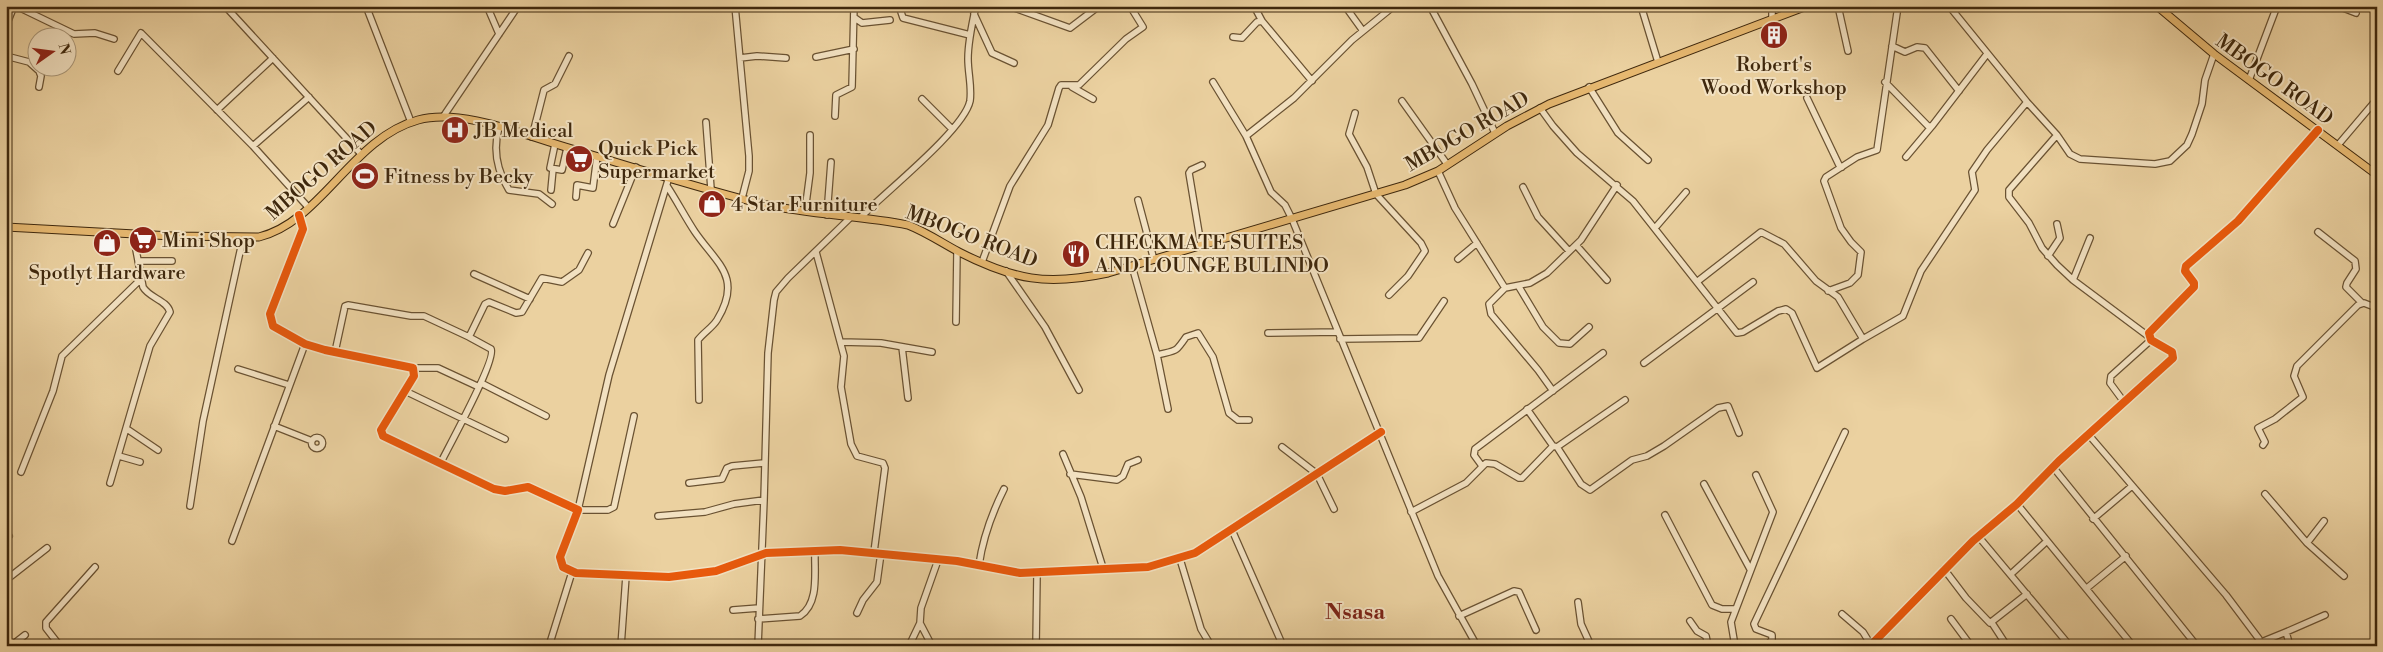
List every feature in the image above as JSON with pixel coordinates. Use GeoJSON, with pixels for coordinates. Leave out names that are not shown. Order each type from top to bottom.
{"type":"FeatureCollection","features":[{"type":"Feature","properties":{"kind":"main road","name":"MBOGO ROAD"},"geometry":{"type":"LineString","coordinates":[[6,227],[243,238],[270,234],[288,225],[361,154],[392,131],[411,122],[443,117],[499,128],[742,198],[805,211],[861,217],[908,225],[926,232],[957,251],[1006,271],[1034,279],[1065,281],[1108,273],[1154,260],[1420,180],[1438,171],[1495,134],[1540,108],[1589,87],[1807,6]]}},
{"type":"Feature","properties":{"kind":"main road","name":"MBOGO ROAD"},"geometry":{"type":"LineString","coordinates":[[2157,6],[2214,54],[2377,175]]}},
{"type":"Feature","properties":{"kind":"street"},"geometry":{"type":"LineString","coordinates":[[6,26],[15,6],[74,34],[95,34],[114,39]]}},
{"type":"Feature","properties":{"kind":"street"},"geometry":{"type":"LineString","coordinates":[[225,6],[361,154]]}},
{"type":"Feature","properties":{"kind":"street"},"geometry":{"type":"LineString","coordinates":[[366,6],[411,122]]}},
{"type":"Feature","properties":{"kind":"street"},"geometry":{"type":"LineString","coordinates":[[487,6],[499,34]]}},
{"type":"Feature","properties":{"kind":"street"},"geometry":{"type":"LineString","coordinates":[[443,117],[518,6]]}},
{"type":"Feature","properties":{"kind":"street"},"geometry":{"type":"LineString","coordinates":[[735,6],[749,156],[746,186],[742,198]]}},
{"type":"Feature","properties":{"kind":"street"},"geometry":{"type":"LineString","coordinates":[[835,116],[836,95],[852,87],[854,6]]}},
{"type":"Feature","properties":{"kind":"street"},"geometry":{"type":"LineString","coordinates":[[899,6],[903,18],[970,34]]}},
{"type":"Feature","properties":{"kind":"street"},"geometry":{"type":"LineString","coordinates":[[861,217],[952,130],[970,102],[970,34],[976,6]]}},
{"type":"Feature","properties":{"kind":"street"},"geometry":{"type":"LineString","coordinates":[[1009,6],[1070,28],[1099,6]]}},
{"type":"Feature","properties":{"kind":"street"},"geometry":{"type":"LineString","coordinates":[[1072,87],[1079,85],[1126,39],[1143,27],[1130,6]]}},
{"type":"Feature","properties":{"kind":"street"},"geometry":{"type":"LineString","coordinates":[[1254,6],[1262,21],[1312,81]]}},
{"type":"Feature","properties":{"kind":"street"},"geometry":{"type":"LineString","coordinates":[[1345,6],[1363,31]]}},
{"type":"Feature","properties":{"kind":"street"},"geometry":{"type":"LineString","coordinates":[[1246,136],[1280,110],[1363,31],[1394,6]]}},
{"type":"Feature","properties":{"kind":"street"},"geometry":{"type":"LineString","coordinates":[[1430,6],[1476,92],[1495,134]]}},
{"type":"Feature","properties":{"kind":"street"},"geometry":{"type":"LineString","coordinates":[[1641,6],[1658,62]]}},
{"type":"Feature","properties":{"kind":"street"},"geometry":{"type":"LineString","coordinates":[[1772,6],[1772,19]]}},
{"type":"Feature","properties":{"kind":"street"},"geometry":{"type":"LineString","coordinates":[[1838,6],[1848,51]]}},
{"type":"Feature","properties":{"kind":"street"},"geometry":{"type":"LineString","coordinates":[[1828,290],[1850,283],[1858,276],[1861,252],[1851,242],[1842,228],[1824,181],[1826,177],[1858,157],[1877,150],[1898,6]]}},
{"type":"Feature","properties":{"kind":"street"},"geometry":{"type":"LineString","coordinates":[[1949,6],[2070,154],[2076,158],[2155,164],[2170,160],[2187,145],[2192,134],[2202,104],[2205,80],[2214,54]]}},
{"type":"Feature","properties":{"kind":"street"},"geometry":{"type":"LineString","coordinates":[[2249,80],[2277,6]]}},
{"type":"Feature","properties":{"kind":"street"},"geometry":{"type":"LineString","coordinates":[[2338,6],[2356,13]]}},
{"type":"Feature","properties":{"kind":"street"},"geometry":{"type":"LineString","coordinates":[[974,14],[992,53],[1014,63]]}},
{"type":"Feature","properties":{"kind":"street"},"geometry":{"type":"LineString","coordinates":[[855,18],[862,23],[890,20]]}},
{"type":"Feature","properties":{"kind":"street"},"geometry":{"type":"LineString","coordinates":[[1233,37],[1242,38],[1256,22],[1262,21]]}},
{"type":"Feature","properties":{"kind":"street"},"geometry":{"type":"LineString","coordinates":[[118,71],[141,33],[253,146],[308,207]]}},
{"type":"Feature","properties":{"kind":"street"},"geometry":{"type":"LineString","coordinates":[[1892,46],[1905,52],[1918,47],[1925,48],[1960,91]]}},
{"type":"Feature","properties":{"kind":"street"},"geometry":{"type":"LineString","coordinates":[[816,57],[854,49]]}},
{"type":"Feature","properties":{"kind":"street"},"geometry":{"type":"LineString","coordinates":[[1906,157],[1960,91],[1987,54]]}},
{"type":"Feature","properties":{"kind":"street"},"geometry":{"type":"LineString","coordinates":[[6,56],[34,66],[41,76],[39,87]]}},
{"type":"Feature","properties":{"kind":"street"},"geometry":{"type":"LineString","coordinates":[[532,137],[544,90],[555,84],[569,56]]}},
{"type":"Feature","properties":{"kind":"street"},"geometry":{"type":"LineString","coordinates":[[740,58],[757,56],[786,58]]}},
{"type":"Feature","properties":{"kind":"street"},"geometry":{"type":"LineString","coordinates":[[217,110],[273,58]]}},
{"type":"Feature","properties":{"kind":"street"},"geometry":{"type":"LineString","coordinates":[[1213,82],[1246,136],[1271,192],[1285,205],[1292,219],[1438,576],[1477,646]]}},
{"type":"Feature","properties":{"kind":"street"},"geometry":{"type":"LineString","coordinates":[[1886,82],[1928,126],[1932,126]]}},
{"type":"Feature","properties":{"kind":"street"},"geometry":{"type":"LineString","coordinates":[[982,262],[1010,186],[1048,125],[1061,85],[1072,87],[1093,99]]}},
{"type":"Feature","properties":{"kind":"street"},"geometry":{"type":"LineString","coordinates":[[1589,87],[1618,133],[1648,160]]}},
{"type":"Feature","properties":{"kind":"street"},"geometry":{"type":"LineString","coordinates":[[253,146],[309,98]]}},
{"type":"Feature","properties":{"kind":"street"},"geometry":{"type":"LineString","coordinates":[[1808,98],[1839,165],[1842,167]]}},
{"type":"Feature","properties":{"kind":"street"},"geometry":{"type":"LineString","coordinates":[[922,99],[952,130]]}},
{"type":"Feature","properties":{"kind":"street"},"geometry":{"type":"LineString","coordinates":[[2338,145],[2377,99]]}},
{"type":"Feature","properties":{"kind":"street"},"geometry":{"type":"LineString","coordinates":[[1402,101],[1447,164]]}},
{"type":"Feature","properties":{"kind":"street"},"geometry":{"type":"LineString","coordinates":[[1540,108],[1577,153],[1617,185],[1655,228],[1739,334],[1778,311],[1789,310],[1817,368],[1902,316],[1921,271],[1975,190],[1972,172],[1987,150],[2027,102]]}},
{"type":"Feature","properties":{"kind":"street"},"geometry":{"type":"LineString","coordinates":[[1356,113],[1349,134],[1366,167],[1376,194],[1421,243],[1425,251],[1399,286],[1389,295]]}},
{"type":"Feature","properties":{"kind":"street"},"geometry":{"type":"LineString","coordinates":[[706,122],[711,189]]}},
{"type":"Feature","properties":{"kind":"street"},"geometry":{"type":"LineString","coordinates":[[499,128],[497,136],[498,170],[509,190],[539,194],[552,204]]}},
{"type":"Feature","properties":{"kind":"street"},"geometry":{"type":"LineString","coordinates":[[2124,402],[2110,383],[2111,376],[2150,338],[2150,331],[2194,288],[2194,283],[2185,271],[2186,266],[2238,221],[2318,130]]}},
{"type":"Feature","properties":{"kind":"street"},"geometry":{"type":"LineString","coordinates":[[805,211],[810,173],[810,135]]}},
{"type":"Feature","properties":{"kind":"street"},"geometry":{"type":"LineString","coordinates":[[1842,614],[1863,632],[1871,645],[1978,536],[2017,504],[2088,434],[2174,356],[2172,352],[2150,338],[2073,280],[2048,256],[2029,224],[2010,200],[2009,192],[2057,136]]}},
{"type":"Feature","properties":{"kind":"street"},"geometry":{"type":"LineString","coordinates":[[551,190],[553,169],[550,168],[555,144]]}},
{"type":"Feature","properties":{"kind":"street"},"geometry":{"type":"LineString","coordinates":[[553,169],[562,170],[567,148]]}},
{"type":"Feature","properties":{"kind":"street"},"geometry":{"type":"LineString","coordinates":[[576,197],[577,185],[593,188],[597,156]]}},
{"type":"Feature","properties":{"kind":"street"},"geometry":{"type":"LineString","coordinates":[[827,214],[831,162]]}},
{"type":"Feature","properties":{"kind":"street"},"geometry":{"type":"LineString","coordinates":[[1201,245],[1188,173],[1202,165]]}},
{"type":"Feature","properties":{"kind":"street"},"geometry":{"type":"LineString","coordinates":[[613,224],[636,167]]}},
{"type":"Feature","properties":{"kind":"street"},"geometry":{"type":"LineString","coordinates":[[1438,171],[1455,208],[1505,288]]}},
{"type":"Feature","properties":{"kind":"street"},"geometry":{"type":"LineString","coordinates":[[669,177],[609,375],[578,510],[560,557],[563,567],[572,572],[653,578],[716,571],[749,561],[761,554],[815,550],[874,552],[1037,574],[1103,568],[1121,570],[1148,567],[1195,553],[1380,432]]}},
{"type":"Feature","properties":{"kind":"street"},"geometry":{"type":"LineString","coordinates":[[1553,391],[1489,309],[1489,304],[1505,288],[1519,287],[1539,279],[1576,245],[1588,231],[1617,185]]}},
{"type":"Feature","properties":{"kind":"street"},"geometry":{"type":"LineString","coordinates":[[667,186],[694,230],[720,261],[727,277],[725,299],[718,320],[698,340],[699,400]]}},
{"type":"Feature","properties":{"kind":"street"},"geometry":{"type":"LineString","coordinates":[[1523,187],[1538,217],[1569,251]]}},
{"type":"Feature","properties":{"kind":"street"},"geometry":{"type":"LineString","coordinates":[[1655,228],[1686,192]]}},
{"type":"Feature","properties":{"kind":"street"},"geometry":{"type":"LineString","coordinates":[[1138,200],[1154,260]]}},
{"type":"Feature","properties":{"kind":"street"},"geometry":{"type":"LineString","coordinates":[[299,215],[303,229],[270,320],[273,326],[305,344],[335,352],[413,368],[422,366],[438,368],[480,385],[546,416]]}},
{"type":"Feature","properties":{"kind":"street"},"geometry":{"type":"LineString","coordinates":[[758,646],[768,353],[774,300],[776,292],[788,278],[852,217]]}},
{"type":"Feature","properties":{"kind":"street"},"geometry":{"type":"LineString","coordinates":[[2048,256],[2060,238],[2057,224]]}},
{"type":"Feature","properties":{"kind":"street"},"geometry":{"type":"LineString","coordinates":[[1698,281],[1761,232],[1784,244],[1816,281],[1841,301],[1863,339]]}},
{"type":"Feature","properties":{"kind":"street"},"geometry":{"type":"LineString","coordinates":[[2318,232],[2355,261],[2356,268],[2346,287],[2362,303],[2377,308]]}},
{"type":"Feature","properties":{"kind":"street"},"geometry":{"type":"LineString","coordinates":[[110,483],[150,346],[170,312],[166,305],[144,290],[133,234]]}},
{"type":"Feature","properties":{"kind":"street"},"geometry":{"type":"LineString","coordinates":[[190,506],[203,421],[243,238]]}},
{"type":"Feature","properties":{"kind":"street"},"geometry":{"type":"LineString","coordinates":[[2073,280],[2090,238]]}},
{"type":"Feature","properties":{"kind":"street"},"geometry":{"type":"LineString","coordinates":[[1458,259],[1477,243]]}},
{"type":"Feature","properties":{"kind":"street"},"geometry":{"type":"LineString","coordinates":[[1576,245],[1607,280]]}},
{"type":"Feature","properties":{"kind":"street"},"geometry":{"type":"LineString","coordinates":[[956,322],[957,251]]}},
{"type":"Feature","properties":{"kind":"street"},"geometry":{"type":"LineString","coordinates":[[816,252],[841,342],[844,364],[841,387],[851,444],[857,456],[878,460],[883,463],[885,468],[874,552]]}},
{"type":"Feature","properties":{"kind":"street"},"geometry":{"type":"LineString","coordinates":[[469,337],[486,303],[521,313],[542,278],[562,282],[579,270],[588,253]]}},
{"type":"Feature","properties":{"kind":"street"},"geometry":{"type":"LineString","coordinates":[[138,261],[172,261]]}},
{"type":"Feature","properties":{"kind":"street"},"geometry":{"type":"LineString","coordinates":[[1132,266],[1157,355],[1168,409]]}},
{"type":"Feature","properties":{"kind":"street"},"geometry":{"type":"LineString","coordinates":[[1006,271],[1045,327],[1078,390]]}},
{"type":"Feature","properties":{"kind":"street"},"geometry":{"type":"LineString","coordinates":[[474,274],[530,300]]}},
{"type":"Feature","properties":{"kind":"street"},"geometry":{"type":"LineString","coordinates":[[20,472],[53,391],[62,356],[141,278]]}},
{"type":"Feature","properties":{"kind":"street"},"geometry":{"type":"LineString","coordinates":[[1644,363],[1705,320],[1718,307],[1753,282]]}},
{"type":"Feature","properties":{"kind":"street"},"geometry":{"type":"LineString","coordinates":[[1519,287],[1544,327],[1559,343],[1566,346],[1570,344],[1588,328]]}},
{"type":"Feature","properties":{"kind":"street"},"geometry":{"type":"LineString","coordinates":[[1340,339],[1419,338],[1444,301]]}},
{"type":"Feature","properties":{"kind":"street"},"geometry":{"type":"LineString","coordinates":[[2264,445],[2265,442],[2258,428],[2275,420],[2303,397],[2294,376],[2297,366],[2362,303]]}},
{"type":"Feature","properties":{"kind":"street"},"geometry":{"type":"LineString","coordinates":[[335,352],[345,306],[348,305],[411,316],[424,316],[492,350],[480,385],[440,464]]}},
{"type":"Feature","properties":{"kind":"street"},"geometry":{"type":"LineString","coordinates":[[1268,333],[1338,332]]}},
{"type":"Feature","properties":{"kind":"street"},"geometry":{"type":"LineString","coordinates":[[1157,355],[1176,351],[1180,348],[1186,336],[1198,333],[1214,357],[1229,414],[1238,420],[1249,420]]}},
{"type":"Feature","properties":{"kind":"street"},"geometry":{"type":"LineString","coordinates":[[841,342],[869,342],[932,352]]}},
{"type":"Feature","properties":{"kind":"street"},"geometry":{"type":"LineString","coordinates":[[232,541],[253,489],[305,344]]}},
{"type":"Feature","properties":{"kind":"street"},"geometry":{"type":"LineString","coordinates":[[902,347],[908,398]]}},
{"type":"Feature","properties":{"kind":"street"},"geometry":{"type":"LineString","coordinates":[[1482,466],[1474,455],[1474,449],[1603,354]]}},
{"type":"Feature","properties":{"kind":"street"},"geometry":{"type":"LineString","coordinates":[[413,368],[414,376],[381,430],[381,434],[386,440],[499,490],[528,487],[578,510],[608,510],[614,507],[634,416]]}},
{"type":"Feature","properties":{"kind":"street"},"geometry":{"type":"LineString","coordinates":[[238,369],[289,385]]}},
{"type":"Feature","properties":{"kind":"street"},"geometry":{"type":"LineString","coordinates":[[405,391],[463,417],[505,439]]}},
{"type":"Feature","properties":{"kind":"street"},"geometry":{"type":"LineString","coordinates":[[1411,512],[1466,482],[1482,466],[1490,462],[1522,478],[1555,447],[1625,400]]}},
{"type":"Feature","properties":{"kind":"street"},"geometry":{"type":"LineString","coordinates":[[1528,409],[1581,484],[1590,490],[1632,460],[1656,451],[1718,408],[1728,406],[1739,433]]}},
{"type":"Feature","properties":{"kind":"street"},"geometry":{"type":"LineString","coordinates":[[274,426],[312,441]]}},
{"type":"Feature","properties":{"kind":"street"},"geometry":{"type":"LineString","coordinates":[[127,429],[158,450]]}},
{"type":"Feature","properties":{"kind":"street"},"geometry":{"type":"LineString","coordinates":[[1766,646],[1772,640],[1772,635],[1756,629],[1754,624],[1845,432]]}},
{"type":"Feature","properties":{"kind":"street"},"geometry":{"type":"LineString","coordinates":[[2088,434],[2258,636],[2256,645]]}},
{"type":"Feature","properties":{"kind":"street"},"geometry":{"type":"LineString","coordinates":[[1282,447],[1317,474],[1334,510]]}},
{"type":"Feature","properties":{"kind":"street"},"geometry":{"type":"LineString","coordinates":[[1063,454],[1092,529],[1103,568]]}},
{"type":"Feature","properties":{"kind":"street"},"geometry":{"type":"LineString","coordinates":[[119,456],[140,462]]}},
{"type":"Feature","properties":{"kind":"street"},"geometry":{"type":"LineString","coordinates":[[1070,474],[1116,480],[1122,476],[1128,464],[1138,460]]}},
{"type":"Feature","properties":{"kind":"street"},"geometry":{"type":"LineString","coordinates":[[689,483],[722,479],[727,468],[732,466],[764,463]]}},
{"type":"Feature","properties":{"kind":"street"},"geometry":{"type":"LineString","coordinates":[[2053,467],[2197,646]]}},
{"type":"Feature","properties":{"kind":"street"},"geometry":{"type":"LineString","coordinates":[[1735,646],[1731,622],[1773,512],[1772,506],[1756,475]]}},
{"type":"Feature","properties":{"kind":"street"},"geometry":{"type":"LineString","coordinates":[[1704,484],[1750,569]]}},
{"type":"Feature","properties":{"kind":"street"},"geometry":{"type":"LineString","coordinates":[[2093,518],[2132,486]]}},
{"type":"Feature","properties":{"kind":"street"},"geometry":{"type":"LineString","coordinates":[[979,565],[982,538],[990,516],[1004,490]]}},
{"type":"Feature","properties":{"kind":"street"},"geometry":{"type":"LineString","coordinates":[[2265,494],[2307,543],[2344,576]]}},
{"type":"Feature","properties":{"kind":"street"},"geometry":{"type":"LineString","coordinates":[[658,516],[705,512],[734,504],[764,500]]}},
{"type":"Feature","properties":{"kind":"street"},"geometry":{"type":"LineString","coordinates":[[2017,504],[2133,646]]}},
{"type":"Feature","properties":{"kind":"street"},"geometry":{"type":"LineString","coordinates":[[1665,515],[1712,605],[1722,609],[1735,608]]}},
{"type":"Feature","properties":{"kind":"street"},"geometry":{"type":"LineString","coordinates":[[2307,543],[2324,521]]}},
{"type":"Feature","properties":{"kind":"street"},"geometry":{"type":"LineString","coordinates":[[1232,530],[1283,646]]}},
{"type":"Feature","properties":{"kind":"street"},"geometry":{"type":"LineString","coordinates":[[1978,536],[2070,646]]}},
{"type":"Feature","properties":{"kind":"street"},"geometry":{"type":"LineString","coordinates":[[2010,574],[2047,541]]}},
{"type":"Feature","properties":{"kind":"street"},"geometry":{"type":"LineString","coordinates":[[6,580],[47,548]]}},
{"type":"Feature","properties":{"kind":"street"},"geometry":{"type":"LineString","coordinates":[[758,620],[800,616],[809,608],[814,584],[815,550]]}},
{"type":"Feature","properties":{"kind":"street"},"geometry":{"type":"LineString","coordinates":[[857,613],[862,600],[877,582],[881,553]]}},
{"type":"Feature","properties":{"kind":"street"},"geometry":{"type":"LineString","coordinates":[[2087,588],[2126,556]]}},
{"type":"Feature","properties":{"kind":"street"},"geometry":{"type":"LineString","coordinates":[[1180,559],[1201,629],[1210,644]]}},
{"type":"Feature","properties":{"kind":"street"},"geometry":{"type":"LineString","coordinates":[[908,646],[920,623],[921,608],[938,560]]}},
{"type":"Feature","properties":{"kind":"street"},"geometry":{"type":"LineString","coordinates":[[60,646],[46,628],[46,622],[95,567]]}},
{"type":"Feature","properties":{"kind":"street"},"geometry":{"type":"LineString","coordinates":[[1944,569],[1966,598],[1992,623],[2007,646]]}},
{"type":"Feature","properties":{"kind":"street"},"geometry":{"type":"LineString","coordinates":[[549,646],[572,572]]}},
{"type":"Feature","properties":{"kind":"street"},"geometry":{"type":"LineString","coordinates":[[1036,646],[1037,574]]}},
{"type":"Feature","properties":{"kind":"street"},"geometry":{"type":"LineString","coordinates":[[621,646],[626,576]]}},
{"type":"Feature","properties":{"kind":"street"},"geometry":{"type":"LineString","coordinates":[[1459,616],[1514,591],[1519,592],[1536,630]]}},
{"type":"Feature","properties":{"kind":"street"},"geometry":{"type":"LineString","coordinates":[[1992,623],[2027,594]]}},
{"type":"Feature","properties":{"kind":"street"},"geometry":{"type":"LineString","coordinates":[[1578,602],[1581,624],[1591,646]]}},
{"type":"Feature","properties":{"kind":"street"},"geometry":{"type":"LineString","coordinates":[[733,610],[758,608]]}},
{"type":"Feature","properties":{"kind":"street"},"geometry":{"type":"LineString","coordinates":[[2256,645],[2325,615]]}},
{"type":"Feature","properties":{"kind":"street"},"geometry":{"type":"LineString","coordinates":[[1950,619],[1971,646]]}},
{"type":"Feature","properties":{"kind":"street"},"geometry":{"type":"LineString","coordinates":[[1690,621],[1697,631],[1706,636],[1708,646]]}},
{"type":"Feature","properties":{"kind":"street"},"geometry":{"type":"LineString","coordinates":[[920,623],[932,646]]}},
{"type":"Feature","properties":{"kind":"street"},"geometry":{"type":"LineString","coordinates":[[2286,632],[2290,646]]}},
{"type":"Feature","properties":{"kind":"street"},"geometry":{"type":"LineString","coordinates":[[11,646],[25,635]]}},
{"type":"Feature","properties":{"kind":"cycle path"},"geometry":{"type":"LineString","coordinates":[[1870,646],[1973,541],[2017,504],[2059,461],[2173,358],[2172,352],[2151,340],[2149,333],[2194,287],[2194,283],[2185,271],[2186,266],[2238,221],[2318,130]]}},
{"type":"Feature","properties":{"kind":"cycle path"},"geometry":{"type":"LineString","coordinates":[[299,215],[303,229],[270,314],[273,326],[305,344],[325,350],[413,368],[414,376],[381,430],[383,436],[494,489],[505,491],[528,487],[578,510],[560,557],[563,567],[576,573],[669,577],[716,571],[766,553],[840,550],[957,561],[1020,573],[1148,567],[1195,553],[1381,432]]}},
{"type":"Feature","properties":{"kind":"place","name":"Robert's Wood Workshop"},"geometry":{"type":"Point","coordinates":[1774,35]}},
{"type":"Feature","properties":{"kind":"place","name":"JB Medical"},"geometry":{"type":"Point","coordinates":[455,130]}},
{"type":"Feature","properties":{"kind":"place","name":"Quick Pick Supermarket"},"geometry":{"type":"Point","coordinates":[579,159]}},
{"type":"Feature","properties":{"kind":"place","name":"Fitness by Becky"},"geometry":{"type":"Point","coordinates":[365,176]}},
{"type":"Feature","properties":{"kind":"place","name":"4 Star Furniture"},"geometry":{"type":"Point","coordinates":[712,204]}},
{"type":"Feature","properties":{"kind":"place","name":"Mini Shop"},"geometry":{"type":"Point","coordinates":[143,240]}},
{"type":"Feature","properties":{"kind":"place","name":"Spotlyt Hardware"},"geometry":{"type":"Point","coordinates":[107,243]}},
{"type":"Feature","properties":{"kind":"place","name":"CHECKMATE SUITES AND LOUNGE BULINDO"},"geometry":{"type":"Point","coordinates":[1076,254]}},
{"type":"Feature","properties":{"kind":"district","name":"Nsasa"},"geometry":{"type":"Point","coordinates":[1355,611]}}]}
